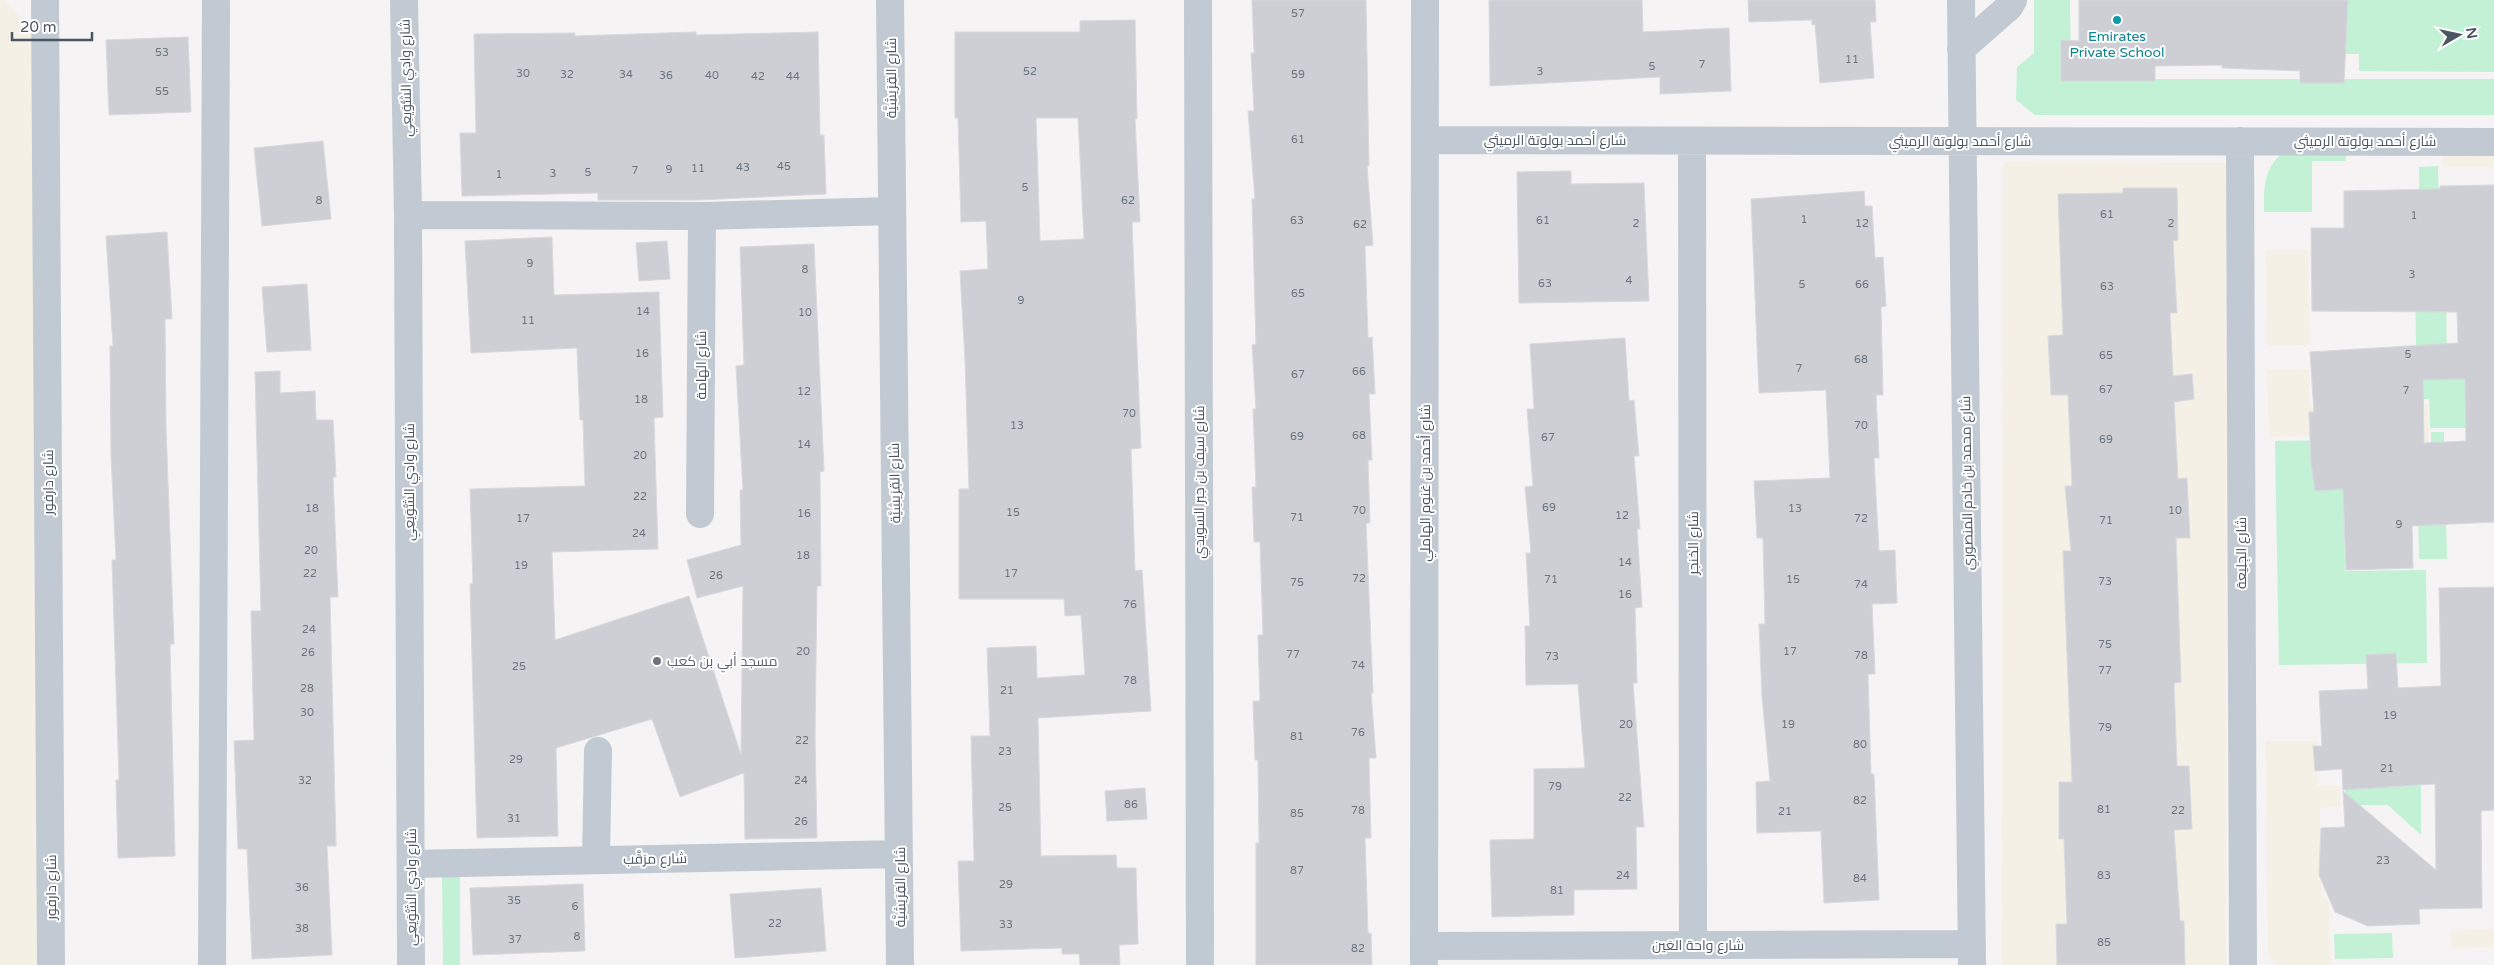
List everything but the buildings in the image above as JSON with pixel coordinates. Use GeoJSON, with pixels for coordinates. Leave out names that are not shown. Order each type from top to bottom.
{"type":"FeatureCollection","features":[{"type":"Feature","properties":{"kind":"street","name":"شارع دارفور"},"geometry":{"type":"LineString","coordinates":[[45,0],[51,965]]}},
{"type":"Feature","properties":{"kind":"street"},"geometry":{"type":"LineString","coordinates":[[212,965],[216,0]]}},
{"type":"Feature","properties":{"kind":"street","name":"شارع وادِي الشُّوَيعِي"},"geometry":{"type":"LineString","coordinates":[[404,0],[408,214],[411,965]]}},
{"type":"Feature","properties":{"kind":"street","name":"شارع القِرَيشِيَّة"},"geometry":{"type":"LineString","coordinates":[[890,0],[900,965]]}},
{"type":"Feature","properties":{"kind":"street","name":"شارع سيف بن جبر السويدي"},"geometry":{"type":"LineString","coordinates":[[1198,0],[1200,965]]}},
{"type":"Feature","properties":{"kind":"street","name":"شارع أحمد بن غنوم الهاملي"},"geometry":{"type":"LineString","coordinates":[[1424,956],[1425,0]]}},
{"type":"Feature","properties":{"kind":"street","name":"شارع محمد بن خادم المنصوري"},"geometry":{"type":"LineString","coordinates":[[1961,0],[1972,955]]}},
{"type":"Feature","properties":{"kind":"street"},"geometry":{"type":"LineString","coordinates":[[1962,50],[2009,7],[2013,0]]}},
{"type":"Feature","properties":{"kind":"street","name":"شارع أحمد بولوتة الرميثي"},"geometry":{"type":"LineString","coordinates":[[1425,140],[2494,142]]}},
{"type":"Feature","properties":{"kind":"street","name":"شارع الخنجر"},"geometry":{"type":"LineString","coordinates":[[1692,141],[1693,945]]}},
{"type":"Feature","properties":{"kind":"street","name":"شارع الجِلِيعة"},"geometry":{"type":"LineString","coordinates":[[2240,141],[2243,965]]}},
{"type":"Feature","properties":{"kind":"street"},"geometry":{"type":"LineString","coordinates":[[408,214],[702,216],[892,211]]}},
{"type":"Feature","properties":{"kind":"street","name":"شارع الهامة"},"geometry":{"type":"LineString","coordinates":[[700,514],[702,216]]}},
{"type":"Feature","properties":{"kind":"street"},"geometry":{"type":"LineString","coordinates":[[596,860],[598,751]]}},
{"type":"Feature","properties":{"kind":"street","name":"شارع مرَقَّب"},"geometry":{"type":"LineString","coordinates":[[410,864],[900,854]]}},
{"type":"Feature","properties":{"kind":"street","name":"شارع واحة العَين"},"geometry":{"type":"LineString","coordinates":[[1424,956],[1693,945],[1972,955]]}},
{"type":"Feature","properties":{"kind":"green space"},"geometry":{"type":"Polygon","coordinates":[[[2034,0],[2070,0],[2071,79],[2494,79],[2494,115],[2035,115],[2016,100],[2017,67],[2034,53],[2034,0]]]}},
{"type":"Feature","properties":{"kind":"green space"},"geometry":{"type":"Polygon","coordinates":[[[2344,0],[2494,0],[2494,72],[2359,71],[2359,54],[2344,54],[2344,0]]]}},
{"type":"Feature","properties":{"kind":"green space"},"geometry":{"type":"Polygon","coordinates":[[[2284,151],[2346,151],[2346,161],[2312,161],[2312,212],[2264,212],[2264,194],[2268,172],[2284,151]]]}},
{"type":"Feature","properties":{"kind":"green space"},"geometry":{"type":"Polygon","coordinates":[[[2438,166],[2440,285],[2446,286],[2447,371],[2475,371],[2476,428],[2430,428],[2429,399],[2417,399],[2415,280],[2420,280],[2419,167],[2438,166]]]}},
{"type":"Feature","properties":{"kind":"green space"},"geometry":{"type":"Polygon","coordinates":[[[2431,432],[2444,432],[2447,559],[2419,559],[2417,448],[2431,448],[2431,432]]]}},
{"type":"Feature","properties":{"kind":"green space"},"geometry":{"type":"Polygon","coordinates":[[[2343,440],[2345,571],[2426,570],[2427,663],[2279,665],[2275,441],[2343,440]]]}},
{"type":"Feature","properties":{"kind":"green space"},"geometry":{"type":"Polygon","coordinates":[[[2421,786],[2421,835],[2388,805],[2345,805],[2345,787],[2421,786]]]}},
{"type":"Feature","properties":{"kind":"green space"},"geometry":{"type":"Polygon","coordinates":[[[442,875],[460,875],[460,965],[443,965],[442,875]]]}},
{"type":"Feature","properties":{"kind":"green space"},"geometry":{"type":"Polygon","coordinates":[[[2392,933],[2393,958],[2335,959],[2334,934],[2392,933]]]}},
{"type":"Feature","properties":{"kind":"sand"},"geometry":{"type":"Polygon","coordinates":[[[0,0],[4,0],[38,34],[39,965],[0,965],[0,0]]]}},
{"type":"Feature","properties":{"kind":"sand"},"geometry":{"type":"Polygon","coordinates":[[[2443,152],[2494,152],[2494,167],[2443,167],[2443,152]]]}},
{"type":"Feature","properties":{"kind":"sand"},"geometry":{"type":"Polygon","coordinates":[[[2003,162],[2227,163],[2226,965],[2002,965],[2003,162]]]}},
{"type":"Feature","properties":{"kind":"sand"},"geometry":{"type":"Polygon","coordinates":[[[2266,250],[2308,250],[2309,345],[2267,346],[2266,250]]]}},
{"type":"Feature","properties":{"kind":"sand"},"geometry":{"type":"Polygon","coordinates":[[[2309,369],[2310,407],[2428,404],[2429,445],[2347,435],[2269,437],[2267,370],[2309,369]]]}},
{"type":"Feature","properties":{"kind":"sand"},"geometry":{"type":"Polygon","coordinates":[[[2266,741],[2317,741],[2317,786],[2340,786],[2341,807],[2320,808],[2321,895],[2329,902],[2331,965],[2276,965],[2268,954],[2266,741]]]}},
{"type":"Feature","properties":{"kind":"sand"},"geometry":{"type":"Polygon","coordinates":[[[2494,929],[2494,947],[2452,948],[2451,931],[2494,929]]]}},
{"type":"Feature","properties":{"kind":"place","name":"Emirates Private School"},"geometry":{"type":"Point","coordinates":[2117,20]}},
{"type":"Feature","properties":{"kind":"place","name":"مسجد أبي بن كعب"},"geometry":{"type":"Point","coordinates":[657,661]}}]}
